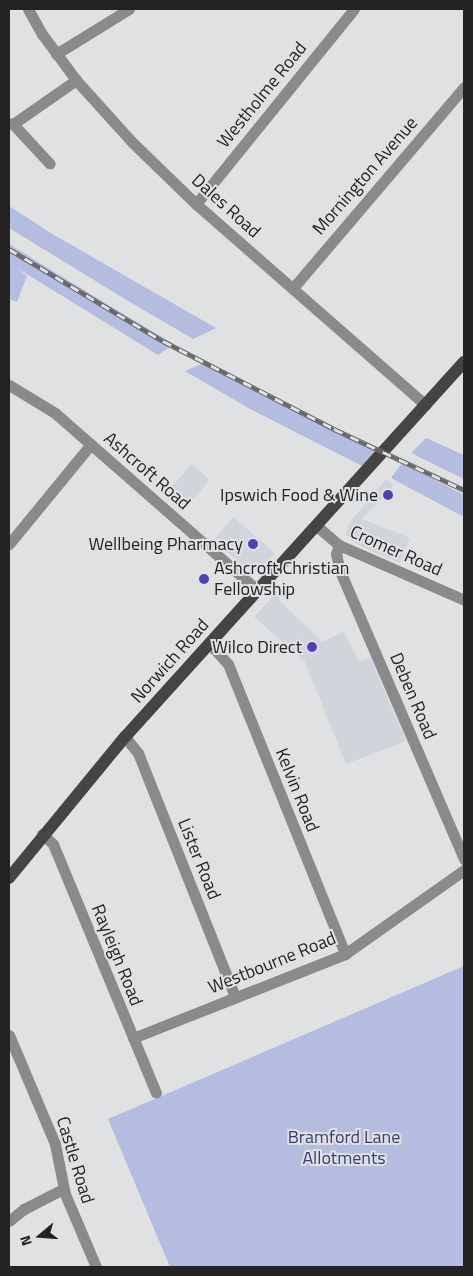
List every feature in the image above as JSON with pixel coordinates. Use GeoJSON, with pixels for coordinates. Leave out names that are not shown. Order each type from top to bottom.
{"type":"FeatureCollection","features":[{"type":"Feature","properties":{"kind":"main road","name":"Norwich Road"},"geometry":{"type":"LineString","coordinates":[[9,878],[42,834],[125,738],[257,590],[318,527],[464,362]]}},
{"type":"Feature","properties":{"kind":"street","name":"Dales Road"},"geometry":{"type":"LineString","coordinates":[[28,9],[56,54],[76,80],[133,143],[196,204],[426,405]]}},
{"type":"Feature","properties":{"kind":"street"},"geometry":{"type":"LineString","coordinates":[[56,54],[129,9]]}},
{"type":"Feature","properties":{"kind":"street","name":"Westholme Road"},"geometry":{"type":"LineString","coordinates":[[196,204],[354,9]]}},
{"type":"Feature","properties":{"kind":"street"},"geometry":{"type":"LineString","coordinates":[[50,164],[11,124],[76,80]]}},
{"type":"Feature","properties":{"kind":"street","name":"Mornington Avenue"},"geometry":{"type":"LineString","coordinates":[[293,288],[464,87]]}},
{"type":"Feature","properties":{"kind":"street","name":"Ashcroft Road"},"geometry":{"type":"LineString","coordinates":[[9,385],[40,401],[257,590]]}},
{"type":"Feature","properties":{"kind":"street"},"geometry":{"type":"LineString","coordinates":[[9,544],[91,444]]}},
{"type":"Feature","properties":{"kind":"street","name":"Cromer Road"},"geometry":{"type":"LineString","coordinates":[[318,527],[339,545],[464,600]]}},
{"type":"Feature","properties":{"kind":"street","name":"Deben Road"},"geometry":{"type":"LineString","coordinates":[[339,545],[336,554],[340,571],[464,859]]}},
{"type":"Feature","properties":{"kind":"street","name":"Kelvin Road"},"geometry":{"type":"LineString","coordinates":[[210,644],[228,664],[345,954]]}},
{"type":"Feature","properties":{"kind":"street","name":"Lister Road"},"geometry":{"type":"LineString","coordinates":[[125,738],[138,753],[235,998]]}},
{"type":"Feature","properties":{"kind":"street","name":"Rayleigh Road"},"geometry":{"type":"LineString","coordinates":[[42,834],[53,844],[156,1093]]}},
{"type":"Feature","properties":{"kind":"street","name":"Westbourne Road"},"geometry":{"type":"LineString","coordinates":[[133,1038],[345,954],[464,870]]}},
{"type":"Feature","properties":{"kind":"street","name":"Castle Road"},"geometry":{"type":"LineString","coordinates":[[9,1036],[55,1144],[63,1189],[96,1267]]}},
{"type":"Feature","properties":{"kind":"street"},"geometry":{"type":"LineString","coordinates":[[9,1221],[24,1209],[63,1189]]}},
{"type":"Feature","properties":{"kind":"shaded area"},"geometry":{"type":"Polygon","coordinates":[[[192,464],[210,480],[182,512],[164,495],[192,464]]]}},
{"type":"Feature","properties":{"kind":"shaded area"},"geometry":{"type":"Polygon","coordinates":[[[386,479],[394,485],[362,519],[410,538],[400,563],[358,545],[346,535],[349,523],[386,479]]]}},
{"type":"Feature","properties":{"kind":"shaded area"},"geometry":{"type":"Polygon","coordinates":[[[233,517],[275,553],[259,569],[247,569],[214,540],[233,517]]]}},
{"type":"Feature","properties":{"kind":"shaded area"},"geometry":{"type":"Polygon","coordinates":[[[278,591],[280,601],[322,642],[343,632],[360,662],[370,657],[406,741],[346,764],[305,662],[254,617],[278,591]]]}},
{"type":"Feature","properties":{"kind":"green space"},"geometry":{"type":"Polygon","coordinates":[[[9,206],[54,235],[216,328],[193,339],[125,299],[9,228],[9,206]]]}},
{"type":"Feature","properties":{"kind":"green space"},"geometry":{"type":"Polygon","coordinates":[[[9,244],[174,344],[158,355],[17,268],[27,276],[17,302],[9,299],[9,244]]]}},
{"type":"Feature","properties":{"kind":"green space"},"geometry":{"type":"Polygon","coordinates":[[[206,362],[296,411],[378,451],[364,467],[250,409],[185,371],[206,362]]]}},
{"type":"Feature","properties":{"kind":"green space"},"geometry":{"type":"Polygon","coordinates":[[[426,438],[464,455],[464,479],[411,453],[426,438]]]}},
{"type":"Feature","properties":{"kind":"green space"},"geometry":{"type":"Polygon","coordinates":[[[402,463],[464,495],[464,517],[391,478],[402,463]]]}},
{"type":"Feature","properties":{"kind":"green space","name":"Bramford Lane Allotments"},"geometry":{"type":"Polygon","coordinates":[[[464,966],[464,1267],[170,1267],[108,1119],[464,966]]]}},
{"type":"Feature","properties":{"kind":"railway"},"geometry":{"type":"LineString","coordinates":[[9,249],[163,341],[334,429],[464,490]]}},
{"type":"Feature","properties":{"kind":"place","name":"Ipswich Food & Wine"},"geometry":{"type":"Point","coordinates":[388,495]}},
{"type":"Feature","properties":{"kind":"place","name":"Wellbeing Pharmacy"},"geometry":{"type":"Point","coordinates":[253,544]}},
{"type":"Feature","properties":{"kind":"place","name":"Ashcroft Christian Fellowship"},"geometry":{"type":"Point","coordinates":[204,579]}},
{"type":"Feature","properties":{"kind":"place","name":"Wilco Direct"},"geometry":{"type":"Point","coordinates":[312,647]}}]}
